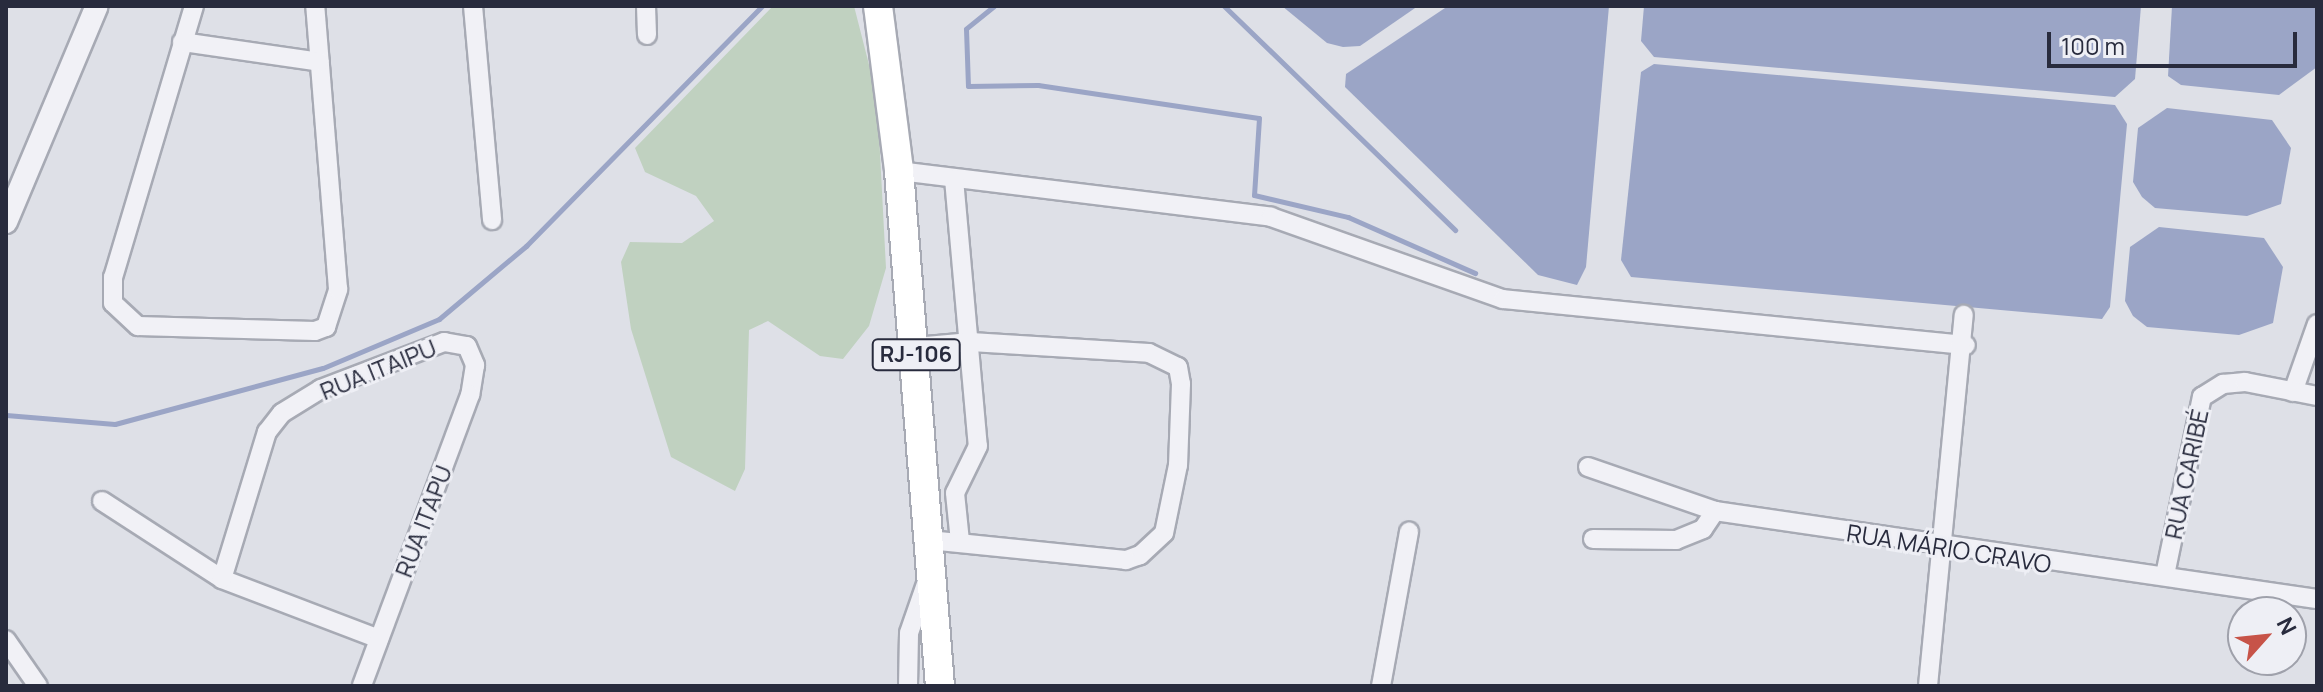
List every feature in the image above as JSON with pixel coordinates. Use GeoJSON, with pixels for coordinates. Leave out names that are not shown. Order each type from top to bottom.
{"type":"FeatureCollection","features":[{"type":"Feature","properties":{"kind":"highway","name":"RJ-106"},"geometry":{"type":"LineString","coordinates":[[878,6],[899,171],[940,686]]}},
{"type":"Feature","properties":{"kind":"street"},"geometry":{"type":"LineString","coordinates":[[6,222],[97,6]]}},
{"type":"Feature","properties":{"kind":"street"},"geometry":{"type":"LineString","coordinates":[[194,6],[111,288],[113,303],[126,322],[157,328],[326,327],[338,289],[336,212],[315,6]]}},
{"type":"Feature","properties":{"kind":"street"},"geometry":{"type":"LineString","coordinates":[[473,6],[492,220]]}},
{"type":"Feature","properties":{"kind":"street"},"geometry":{"type":"LineString","coordinates":[[646,6],[647,35]]}},
{"type":"Feature","properties":{"kind":"street"},"geometry":{"type":"LineString","coordinates":[[182,42],[320,62]]}},
{"type":"Feature","properties":{"kind":"street"},"geometry":{"type":"LineString","coordinates":[[899,171],[1271,217],[1503,299],[1966,345]]}},
{"type":"Feature","properties":{"kind":"street"},"geometry":{"type":"LineString","coordinates":[[954,179],[978,446],[955,493],[960,541]]}},
{"type":"Feature","properties":{"kind":"street"},"geometry":{"type":"LineString","coordinates":[[1928,686],[1946,549],[1966,345],[1964,315]]}},
{"type":"Feature","properties":{"kind":"street"},"geometry":{"type":"LineString","coordinates":[[2293,392],[2317,324]]}},
{"type":"Feature","properties":{"kind":"street","name":"RUA ITAIPU"},"geometry":{"type":"LineString","coordinates":[[222,579],[267,432],[282,413],[321,389],[444,342],[467,346],[472,355]]}},
{"type":"Feature","properties":{"kind":"street"},"geometry":{"type":"LineString","coordinates":[[915,347],[971,342],[1163,357],[1178,367],[1181,384],[1178,465],[1164,533],[1126,560],[928,540]]}},
{"type":"Feature","properties":{"kind":"street","name":"RUA ITAPU"},"geometry":{"type":"LineString","coordinates":[[362,686],[470,395],[472,355]]}},
{"type":"Feature","properties":{"kind":"street","name":"RUA CARIBÉ"},"geometry":{"type":"LineString","coordinates":[[2165,575],[2202,397],[2234,383],[2317,396]]}},
{"type":"Feature","properties":{"kind":"street","name":"RUA MÁRIO CRAVO"},"geometry":{"type":"LineString","coordinates":[[1588,467],[1715,511],[1946,549],[2165,575],[2317,599]]}},
{"type":"Feature","properties":{"kind":"street"},"geometry":{"type":"LineString","coordinates":[[102,501],[222,579],[379,639]]}},
{"type":"Feature","properties":{"kind":"street"},"geometry":{"type":"LineString","coordinates":[[1593,539],[1676,540],[1703,529],[1715,511]]}},
{"type":"Feature","properties":{"kind":"street"},"geometry":{"type":"LineString","coordinates":[[1381,686],[1409,532]]}},
{"type":"Feature","properties":{"kind":"street"},"geometry":{"type":"LineString","coordinates":[[908,686],[909,633],[931,572]]}},
{"type":"Feature","properties":{"kind":"street"},"geometry":{"type":"LineString","coordinates":[[6,640],[13,671],[38,686]]}},
{"type":"Feature","properties":{"kind":"green space"},"geometry":{"type":"Polygon","coordinates":[[[773,6],[854,6],[877,96],[886,268],[869,326],[843,359],[820,356],[768,321],[749,330],[745,469],[735,491],[671,457],[631,329],[621,262],[630,242],[682,243],[714,221],[696,196],[645,172],[635,148],[773,6]]]}},
{"type":"Feature","properties":{"kind":"water"},"geometry":{"type":"Polygon","coordinates":[[[1282,6],[1418,6],[1360,46],[1343,47],[1327,43],[1282,6]]]}},
{"type":"Feature","properties":{"kind":"water"},"geometry":{"type":"Polygon","coordinates":[[[1448,6],[1609,6],[1586,267],[1577,285],[1538,275],[1345,87],[1346,74],[1448,6]]]}},
{"type":"Feature","properties":{"kind":"water"},"geometry":{"type":"Polygon","coordinates":[[[1644,6],[2141,6],[2135,79],[2115,97],[1654,57],[1641,41],[1644,6]]]}},
{"type":"Feature","properties":{"kind":"water"},"geometry":{"type":"Polygon","coordinates":[[[2172,6],[2317,6],[2317,67],[2279,95],[2181,85],[2168,76],[2172,6]]]}},
{"type":"Feature","properties":{"kind":"water"},"geometry":{"type":"Polygon","coordinates":[[[1654,64],[2115,105],[2127,124],[2110,307],[2102,319],[1631,277],[1621,260],[1641,72],[1654,64]]]}},
{"type":"Feature","properties":{"kind":"water"},"geometry":{"type":"Polygon","coordinates":[[[2167,108],[2272,120],[2291,148],[2281,204],[2247,216],[2155,208],[2142,197],[2133,182],[2138,128],[2167,108]]]}},
{"type":"Feature","properties":{"kind":"water"},"geometry":{"type":"Polygon","coordinates":[[[2159,227],[2264,238],[2283,267],[2273,323],[2239,335],[2147,327],[2133,316],[2125,301],[2130,247],[2159,227]]]}},
{"type":"Feature","properties":{"kind":"waterway"},"geometry":{"type":"LineString","coordinates":[[6,415],[115,424],[323,368],[439,319],[526,246],[762,6]]}},
{"type":"Feature","properties":{"kind":"waterway"},"geometry":{"type":"LineString","coordinates":[[994,6],[966,29],[968,86],[1038,85],[1259,118],[1254,195],[1348,217],[1475,273]]}},
{"type":"Feature","properties":{"kind":"waterway"},"geometry":{"type":"LineString","coordinates":[[1224,6],[1455,230]]}}]}
